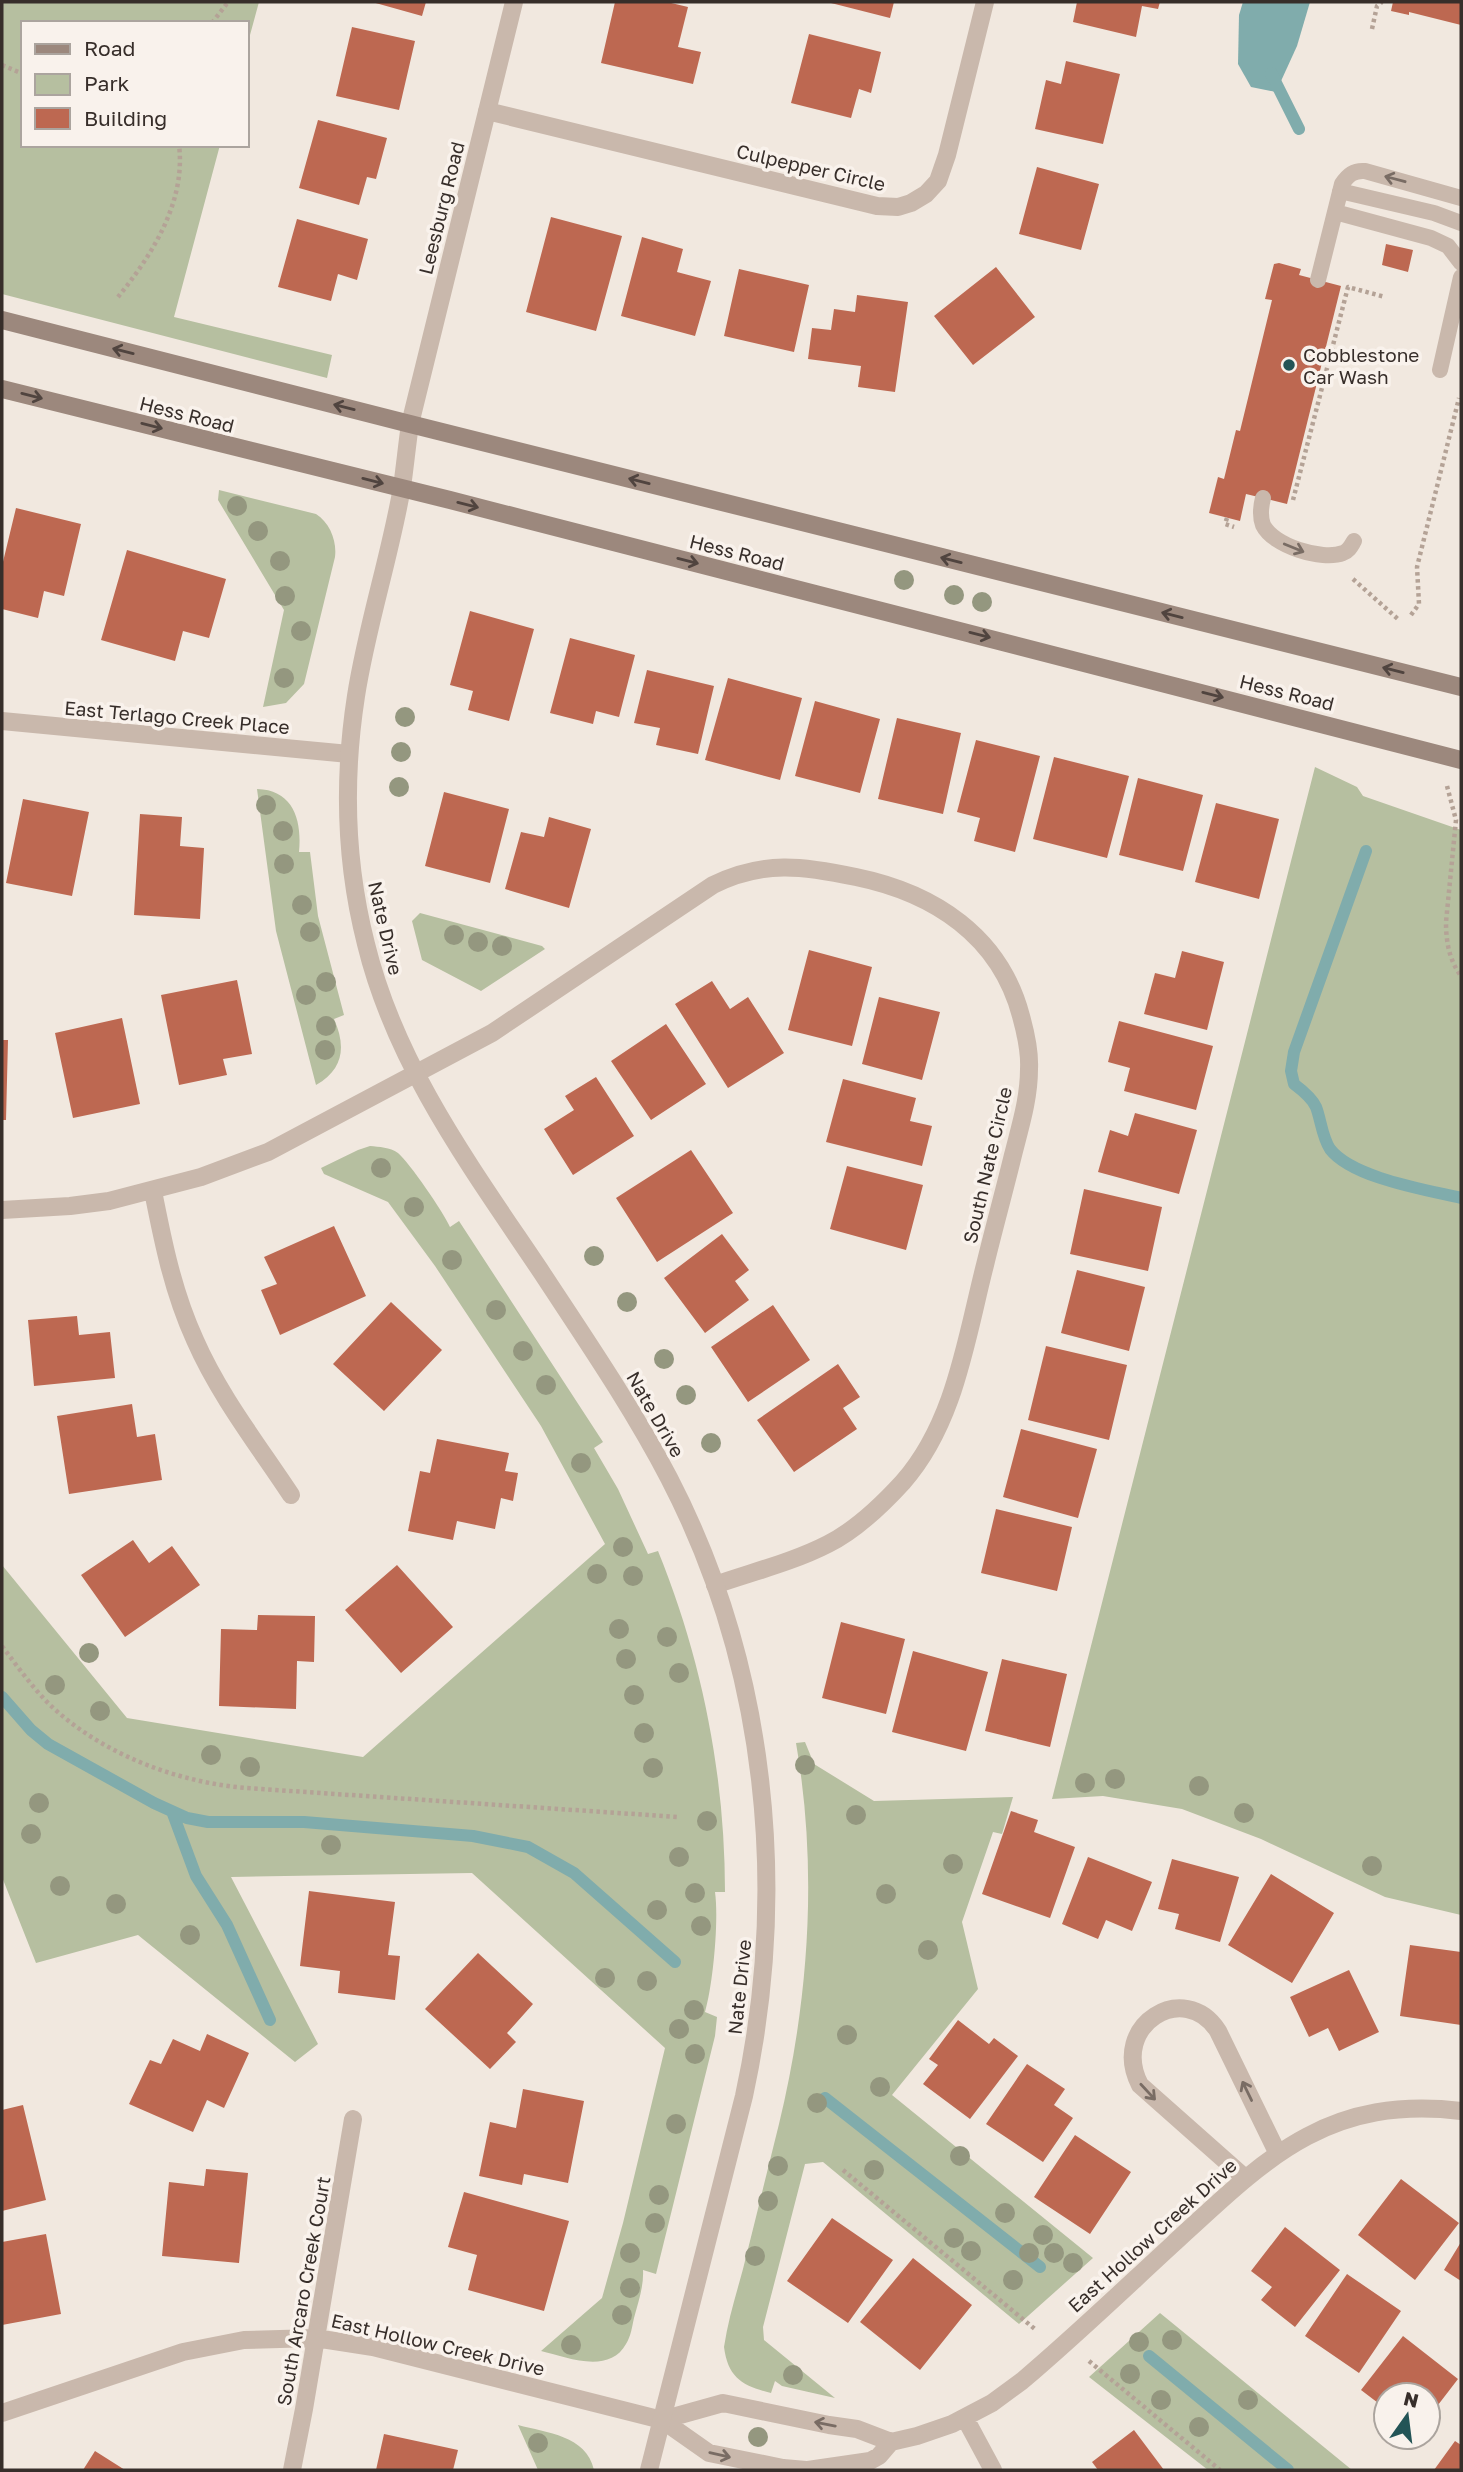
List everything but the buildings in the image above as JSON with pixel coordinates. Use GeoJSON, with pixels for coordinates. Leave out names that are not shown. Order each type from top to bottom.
{"type":"FeatureCollection","features":[{"type":"Feature","properties":{"kind":"main road"},"geometry":{"type":"LineString","coordinates":[[2,320],[410,425],[1461,687]]}},
{"type":"Feature","properties":{"kind":"main road","name":"Hess Road"},"geometry":{"type":"LineString","coordinates":[[2,389],[402,488],[1461,760]]}},
{"type":"Feature","properties":{"kind":"street","name":"Leesburg Road"},"geometry":{"type":"LineString","coordinates":[[410,425],[514,2]]}},
{"type":"Feature","properties":{"kind":"street","name":"Culpepper Circle"},"geometry":{"type":"LineString","coordinates":[[487,111],[864,202],[898,207],[926,194],[937,181],[947,155],[985,2]]}},
{"type":"Feature","properties":{"kind":"street","name":"Nate Drive"},"geometry":{"type":"LineString","coordinates":[[410,425],[402,488],[362,662],[349,754],[348,835],[357,908],[370,960],[383,1003],[445,1129],[632,1412],[671,1481],[715,1585],[741,1674],[758,1764],[766,1858],[765,1954],[755,2045],[649,2470]]}},
{"type":"Feature","properties":{"kind":"street","name":"East Terlago Creek Place"},"geometry":{"type":"LineString","coordinates":[[2,721],[349,754]]}},
{"type":"Feature","properties":{"kind":"street","name":"South Nate Circle"},"geometry":{"type":"LineString","coordinates":[[2,1210],[90,1204],[153,1191],[212,1174],[268,1152],[503,1026],[713,885],[752,869],[813,869],[864,879],[910,894],[940,909],[967,927],[988,949],[1004,972],[1026,1034],[1030,1059],[1028,1087],[959,1372],[927,1448],[903,1482],[852,1529],[815,1550],[715,1585]]}},
{"type":"Feature","properties":{"kind":"street"},"geometry":{"type":"LineString","coordinates":[[153,1191],[174,1289],[197,1345],[230,1403],[291,1494]]}},
{"type":"Feature","properties":{"kind":"street"},"geometry":{"type":"LineString","coordinates":[[1245,2178],[1140,2085],[1132,2066],[1133,2049],[1142,2028],[1152,2018],[1160,2013],[1182,2009],[1196,2012],[1210,2020],[1218,2031],[1277,2152]]}},
{"type":"Feature","properties":{"kind":"street","name":"East Hollow Creek Drive"},"geometry":{"type":"LineString","coordinates":[[662,2420],[723,2403],[857,2429],[891,2442],[917,2437],[965,2418],[1011,2389],[1277,2152],[1324,2127],[1364,2115],[1411,2109],[1461,2111]]}},
{"type":"Feature","properties":{"kind":"street","name":"South Arcaro Creek Court"},"geometry":{"type":"LineString","coordinates":[[292,2470],[353,2119]]}},
{"type":"Feature","properties":{"kind":"street","name":"East Hollow Creek Drive"},"geometry":{"type":"LineString","coordinates":[[2,2413],[183,2352],[244,2340],[315,2338],[373,2347],[662,2420],[709,2453],[783,2468],[807,2470],[870,2461],[879,2456],[891,2442]]}},
{"type":"Feature","properties":{"kind":"street"},"geometry":{"type":"LineString","coordinates":[[965,2418],[993,2470]]}},
{"type":"Feature","properties":{"kind":"lane"},"geometry":{"type":"LineString","coordinates":[[1318,280],[1340,191],[1346,177],[1358,170],[1461,198]]}},
{"type":"Feature","properties":{"kind":"lane"},"geometry":{"type":"LineString","coordinates":[[1340,191],[1434,213],[1461,223]]}},
{"type":"Feature","properties":{"kind":"lane"},"geometry":{"type":"LineString","coordinates":[[1335,212],[1431,238],[1448,246],[1461,263]]}},
{"type":"Feature","properties":{"kind":"lane"},"geometry":{"type":"LineString","coordinates":[[1440,370],[1461,277]]}},
{"type":"Feature","properties":{"kind":"lane"},"geometry":{"type":"LineString","coordinates":[[1263,498],[1263,525],[1277,540],[1290,547],[1306,552],[1342,554],[1354,541]]}},
{"type":"Feature","properties":{"kind":"path"},"geometry":{"type":"LineString","coordinates":[[214,21],[229,2]]}},
{"type":"Feature","properties":{"kind":"path"},"geometry":{"type":"LineString","coordinates":[[1372,29],[1377,6],[1382,2]]}},
{"type":"Feature","properties":{"kind":"path"},"geometry":{"type":"LineString","coordinates":[[2,65],[21,73]]}},
{"type":"Feature","properties":{"kind":"path"},"geometry":{"type":"LineString","coordinates":[[118,297],[138,273],[164,225],[181,179],[179,147]]}},
{"type":"Feature","properties":{"kind":"path"},"geometry":{"type":"LineString","coordinates":[[1292,508],[1348,287],[1385,297]]}},
{"type":"Feature","properties":{"kind":"path"},"geometry":{"type":"LineString","coordinates":[[1411,615],[1419,604],[1417,567],[1459,398]]}},
{"type":"Feature","properties":{"kind":"path"},"geometry":{"type":"LineString","coordinates":[[1440,754],[1456,820],[1446,938],[1461,976]]}},
{"type":"Feature","properties":{"kind":"path"},"geometry":{"type":"LineString","coordinates":[[2,1646],[43,1697],[84,1732],[150,1766],[200,1782],[246,1788],[678,1817]]}},
{"type":"Feature","properties":{"kind":"path"},"geometry":{"type":"LineString","coordinates":[[843,2170],[1220,2470]]}},
{"type":"Feature","properties":{"kind":"green space"},"geometry":{"type":"Polygon","coordinates":[[[2,2],[259,2],[248,42],[248,21],[21,21],[21,147],[219,147],[174,317],[332,355],[327,378],[2,294],[2,2]]]}},
{"type":"Feature","properties":{"kind":"green space"},"geometry":{"type":"Polygon","coordinates":[[[219,490],[316,514],[329,527],[334,539],[335,557],[304,684],[286,703],[263,707],[284,610],[218,500],[219,490]]]}},
{"type":"Feature","properties":{"kind":"green space"},"geometry":{"type":"Polygon","coordinates":[[[1315,767],[1357,787],[1363,796],[1461,830],[1461,1915],[1385,1897],[1261,1839],[1182,1809],[1103,1796],[1052,1799],[1315,767]]]}},
{"type":"Feature","properties":{"kind":"green space"},"geometry":{"type":"Polygon","coordinates":[[[257,789],[280,795],[287,801],[297,819],[299,852],[310,852],[318,916],[344,1015],[334,1019],[341,1048],[337,1064],[325,1079],[316,1085],[276,931],[257,789]]]}},
{"type":"Feature","properties":{"kind":"green space"},"geometry":{"type":"Polygon","coordinates":[[[420,913],[545,949],[481,991],[422,960],[412,921],[420,913]]]}},
{"type":"Feature","properties":{"kind":"green space"},"geometry":{"type":"Polygon","coordinates":[[[370,1146],[388,1148],[398,1153],[426,1188],[450,1227],[459,1221],[603,1442],[594,1448],[618,1489],[648,1554],[658,1551],[674,1592],[699,1676],[708,1718],[721,1805],[725,1892],[715,1892],[714,1952],[705,2012],[717,2017],[715,2036],[656,2274],[643,2270],[643,2282],[630,2335],[626,2344],[609,2359],[574,2360],[541,2351],[602,2298],[665,2048],[472,1873],[231,1877],[318,2044],[295,2062],[138,1935],[36,1963],[2,1877],[2,1565],[127,1718],[363,1757],[605,1544],[541,1426],[435,1266],[388,1202],[324,1174],[321,1168],[370,1146]]]}},
{"type":"Feature","properties":{"kind":"green space"},"geometry":{"type":"Polygon","coordinates":[[[805,1742],[814,1764],[874,1801],[1013,1797],[1002,1834],[993,1832],[962,1922],[978,1989],[892,2095],[1093,2258],[1019,2324],[823,2162],[805,2164],[763,2327],[764,2340],[835,2398],[782,2386],[775,2381],[771,2393],[745,2384],[729,2366],[724,2347],[779,2124],[797,2030],[807,1934],[808,1886],[803,1790],[796,1743],[805,1742]]]}},
{"type":"Feature","properties":{"kind":"green space"},"geometry":{"type":"Polygon","coordinates":[[[1160,2313],[1352,2470],[1208,2470],[1089,2377],[1160,2313]]]}},
{"type":"Feature","properties":{"kind":"green space"},"geometry":{"type":"Polygon","coordinates":[[[518,2425],[574,2442],[590,2458],[594,2470],[538,2470],[518,2425]]]}},
{"type":"Feature","properties":{"kind":"water"},"geometry":{"type":"Polygon","coordinates":[[[1243,2],[1310,2],[1297,46],[1276,92],[1251,87],[1238,64],[1239,15],[1243,2]]]}},
{"type":"Feature","properties":{"kind":"waterway"},"geometry":{"type":"LineString","coordinates":[[1271,73],[1299,129]]}},
{"type":"Feature","properties":{"kind":"waterway"},"geometry":{"type":"LineString","coordinates":[[1366,851],[1294,1052],[1291,1071],[1294,1084],[1314,1104],[1327,1144],[1341,1159],[1372,1175],[1410,1187],[1461,1198]]}},
{"type":"Feature","properties":{"kind":"waterway"},"geometry":{"type":"LineString","coordinates":[[2,1697],[31,1730],[48,1744],[154,1803],[187,1818],[208,1822],[304,1822],[473,1836],[528,1847],[574,1873],[675,1962]]}},
{"type":"Feature","properties":{"kind":"waterway"},"geometry":{"type":"LineString","coordinates":[[173,1814],[196,1876],[227,1925],[270,2020]]}},
{"type":"Feature","properties":{"kind":"waterway"},"geometry":{"type":"LineString","coordinates":[[825,2098],[1040,2267]]}},
{"type":"Feature","properties":{"kind":"waterway"},"geometry":{"type":"LineString","coordinates":[[1149,2356],[1288,2470]]}},
{"type":"Feature","properties":{"kind":"place","name":"Cobblestone Car Wash"},"geometry":{"type":"Point","coordinates":[1289,365]}}]}
